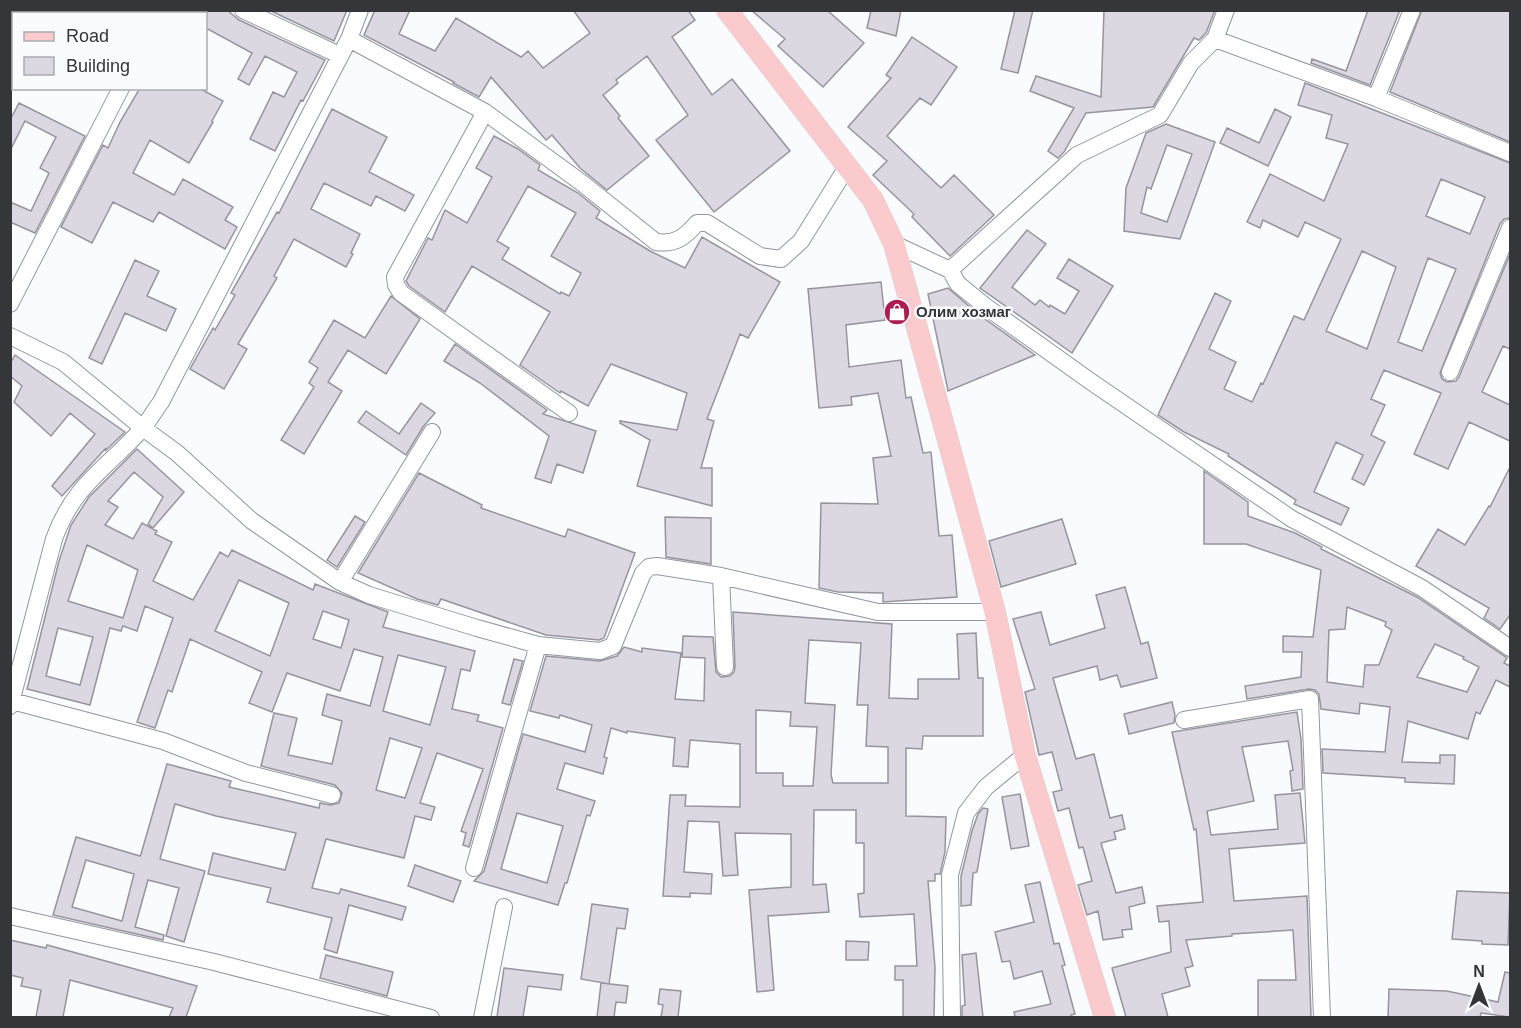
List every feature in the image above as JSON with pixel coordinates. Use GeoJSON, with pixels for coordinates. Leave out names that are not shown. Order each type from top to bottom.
{"type":"FeatureCollection","features":[{"type":"Feature","properties":{"kind":"main road"},"geometry":{"type":"LineString","coordinates":[[727,10],[873,200],[894,244],[995,612],[1025,755],[1105,1017]]}},
{"type":"Feature","properties":{"kind":"street"},"geometry":{"type":"LineString","coordinates":[[243,10],[339,55]]}},
{"type":"Feature","properties":{"kind":"street"},"geometry":{"type":"LineString","coordinates":[[332,795],[246,773],[163,741],[11,703],[61,520],[79,491],[143,428],[161,402],[349,39],[360,10]]}},
{"type":"Feature","properties":{"kind":"street"},"geometry":{"type":"LineString","coordinates":[[950,270],[1077,155],[1160,115],[1191,63],[1215,39],[1226,10]]}},
{"type":"Feature","properties":{"kind":"street"},"geometry":{"type":"LineString","coordinates":[[1376,98],[1412,10]]}},
{"type":"Feature","properties":{"kind":"street"},"geometry":{"type":"LineString","coordinates":[[349,39],[485,112],[582,183],[656,242],[670,244],[686,236],[697,223],[707,223],[760,255],[781,259],[801,241],[848,167]]}},
{"type":"Feature","properties":{"kind":"street"},"geometry":{"type":"LineString","coordinates":[[1215,39],[1376,98],[1510,153]]}},
{"type":"Feature","properties":{"kind":"street"},"geometry":{"type":"LineString","coordinates":[[10,304],[120,90]]}},
{"type":"Feature","properties":{"kind":"street"},"geometry":{"type":"LineString","coordinates":[[485,112],[395,277],[396,285],[401,293],[569,414]]}},
{"type":"Feature","properties":{"kind":"street"},"geometry":{"type":"LineString","coordinates":[[1450,372],[1510,228]]}},
{"type":"Feature","properties":{"kind":"street"},"geometry":{"type":"LineString","coordinates":[[894,244],[950,270],[958,284],[994,313],[1292,519],[1422,588],[1510,648]]}},
{"type":"Feature","properties":{"kind":"street"},"geometry":{"type":"LineString","coordinates":[[10,336],[63,362],[177,453],[252,521],[340,582],[369,595],[477,628],[538,645],[600,651],[613,646],[643,573],[649,567],[657,566],[721,576],[878,612],[995,612]]}},
{"type":"Feature","properties":{"kind":"street"},"geometry":{"type":"LineString","coordinates":[[340,582],[432,432]]}},
{"type":"Feature","properties":{"kind":"street"},"geometry":{"type":"LineString","coordinates":[[721,576],[725,666]]}},
{"type":"Feature","properties":{"kind":"street"},"geometry":{"type":"LineString","coordinates":[[474,868],[538,645]]}},
{"type":"Feature","properties":{"kind":"street"},"geometry":{"type":"LineString","coordinates":[[1184,720],[1310,699],[1322,1017]]}},
{"type":"Feature","properties":{"kind":"street"},"geometry":{"type":"LineString","coordinates":[[952,1017],[950,875],[966,813],[986,787],[1025,755]]}},
{"type":"Feature","properties":{"kind":"street"},"geometry":{"type":"LineString","coordinates":[[482,1017],[504,907]]}},
{"type":"Feature","properties":{"kind":"street"},"geometry":{"type":"LineString","coordinates":[[10,916],[236,967],[431,1017]]}},
{"type":"Feature","properties":{"kind":"building"},"geometry":{"type":"Polygon","coordinates":[[[206,10],[227,10],[239,20],[325,60],[275,151],[250,139],[273,92],[284,97],[297,72],[265,56],[249,85],[238,79],[252,53],[207,29],[206,10]]]}},
{"type":"Feature","properties":{"kind":"building"},"geometry":{"type":"Polygon","coordinates":[[[269,10],[347,10],[334,41],[269,10]]]}},
{"type":"Feature","properties":{"kind":"building"},"geometry":{"type":"Polygon","coordinates":[[[375,10],[410,10],[399,34],[435,51],[456,18],[521,57],[528,51],[543,68],[590,33],[573,10],[688,10],[695,20],[672,37],[712,95],[732,79],[790,151],[714,212],[656,140],[688,115],[647,56],[616,80],[618,83],[603,95],[620,116],[618,118],[649,156],[607,190],[580,168],[552,135],[546,140],[491,77],[479,97],[364,35],[375,10]]]}},
{"type":"Feature","properties":{"kind":"building"},"geometry":{"type":"Polygon","coordinates":[[[751,10],[827,10],[864,43],[823,87],[778,46],[785,39],[751,10]]]}},
{"type":"Feature","properties":{"kind":"building"},"geometry":{"type":"Polygon","coordinates":[[[871,10],[901,10],[896,36],[867,28],[871,10]]]}},
{"type":"Feature","properties":{"kind":"building"},"geometry":{"type":"Polygon","coordinates":[[[1015,10],[1033,10],[1018,73],[1001,69],[1015,10]]]}},
{"type":"Feature","properties":{"kind":"building"},"geometry":{"type":"Polygon","coordinates":[[[1104,10],[1215,10],[1206,33],[1199,40],[1194,38],[1153,107],[1086,113],[1064,152],[1058,158],[1048,151],[1074,108],[1030,91],[1036,76],[1101,97],[1104,10]]]}},
{"type":"Feature","properties":{"kind":"building"},"geometry":{"type":"Polygon","coordinates":[[[1368,10],[1400,10],[1370,85],[1311,63],[1312,59],[1346,71],[1368,10]]]}},
{"type":"Feature","properties":{"kind":"building"},"geometry":{"type":"Polygon","coordinates":[[[1422,10],[1510,10],[1510,142],[1390,92],[1422,10]]]}},
{"type":"Feature","properties":{"kind":"building"},"geometry":{"type":"Polygon","coordinates":[[[912,37],[957,67],[931,105],[920,98],[887,136],[941,188],[954,175],[994,215],[950,256],[912,217],[914,214],[873,175],[887,161],[848,127],[891,78],[886,75],[912,37]]]}},
{"type":"Feature","properties":{"kind":"building"},"geometry":{"type":"Polygon","coordinates":[[[1305,83],[1510,163],[1510,218],[1504,219],[1500,224],[1440,373],[1442,379],[1447,382],[1456,381],[1459,377],[1510,254],[1510,349],[1503,346],[1482,392],[1510,405],[1510,441],[1469,422],[1448,469],[1414,454],[1441,393],[1384,370],[1371,399],[1385,405],[1371,435],[1385,442],[1364,485],[1352,479],[1363,455],[1336,442],[1314,492],[1349,508],[1341,525],[1294,504],[1296,500],[1228,456],[1229,454],[1184,432],[1158,415],[1215,293],[1231,301],[1209,349],[1236,362],[1224,389],[1252,402],[1261,383],[1263,384],[1294,316],[1304,320],[1341,239],[1305,222],[1298,237],[1263,220],[1260,228],[1247,222],[1270,174],[1324,201],[1348,144],[1326,138],[1332,115],[1298,105],[1305,83]],[[1441,179],[1426,216],[1470,234],[1485,197],[1441,179]],[[1362,251],[1326,331],[1367,349],[1396,267],[1362,251]],[[1428,258],[1398,342],[1422,351],[1456,269],[1428,258]]]}},
{"type":"Feature","properties":{"kind":"building"},"geometry":{"type":"Polygon","coordinates":[[[139,90],[203,90],[223,101],[189,163],[150,140],[133,173],[174,195],[183,179],[233,207],[225,220],[237,227],[225,249],[159,212],[153,222],[113,202],[92,243],[61,227],[103,145],[108,148],[139,90]]]}},
{"type":"Feature","properties":{"kind":"building"},"geometry":{"type":"Polygon","coordinates":[[[19,103],[85,136],[35,233],[10,222],[10,202],[31,211],[49,173],[40,168],[56,137],[25,121],[10,151],[10,120],[19,103]]]}},
{"type":"Feature","properties":{"kind":"building"},"geometry":{"type":"Polygon","coordinates":[[[332,109],[387,137],[369,172],[414,195],[405,211],[376,196],[371,206],[324,183],[311,209],[360,234],[351,253],[353,254],[346,267],[294,239],[274,276],[277,278],[238,344],[247,349],[224,389],[190,369],[235,295],[231,293],[277,212],[279,213],[332,109]]]}},
{"type":"Feature","properties":{"kind":"building"},"geometry":{"type":"Polygon","coordinates":[[[1275,109],[1291,117],[1268,166],[1220,143],[1227,128],[1259,143],[1275,109]]]}},
{"type":"Feature","properties":{"kind":"building"},"geometry":{"type":"Polygon","coordinates":[[[1166,124],[1215,142],[1180,239],[1124,231],[1126,188],[1146,133],[1166,124]],[[1167,145],[1151,189],[1147,187],[1141,213],[1167,222],[1192,154],[1167,145]]]}},
{"type":"Feature","properties":{"kind":"building"},"geometry":{"type":"Polygon","coordinates":[[[494,136],[518,149],[540,165],[538,170],[578,193],[600,211],[596,218],[650,251],[685,268],[702,237],[780,282],[748,338],[740,334],[707,419],[714,421],[701,468],[712,468],[712,506],[637,486],[650,440],[620,423],[620,421],[677,430],[687,393],[611,364],[588,406],[561,391],[560,393],[520,365],[550,312],[472,266],[445,312],[409,286],[406,281],[428,238],[432,240],[445,210],[467,223],[492,177],[476,168],[494,136]],[[528,186],[497,241],[509,248],[502,259],[560,294],[561,292],[569,296],[581,273],[551,256],[576,213],[528,186]]]}},
{"type":"Feature","properties":{"kind":"building"},"geometry":{"type":"Polygon","coordinates":[[[1027,230],[1046,244],[1012,287],[1035,305],[1040,300],[1065,314],[1079,291],[1057,278],[1069,259],[1113,286],[1072,353],[980,288],[1027,230]]]}},
{"type":"Feature","properties":{"kind":"building"},"geometry":{"type":"Polygon","coordinates":[[[135,260],[159,271],[147,296],[176,309],[166,331],[125,313],[102,364],[89,358],[135,260]]]}},
{"type":"Feature","properties":{"kind":"building"},"geometry":{"type":"Polygon","coordinates":[[[881,282],[885,320],[846,325],[849,367],[901,360],[906,398],[911,397],[923,453],[931,452],[939,536],[952,535],[957,597],[883,602],[883,593],[838,592],[819,588],[821,503],[878,504],[873,458],[891,456],[878,393],[851,397],[852,405],[819,408],[808,289],[881,282]]]}},
{"type":"Feature","properties":{"kind":"building"},"geometry":{"type":"Polygon","coordinates":[[[948,288],[978,314],[1035,355],[948,391],[928,294],[948,288]]]}},
{"type":"Feature","properties":{"kind":"building"},"geometry":{"type":"Polygon","coordinates":[[[391,296],[420,319],[386,374],[348,350],[328,382],[342,391],[304,454],[281,440],[314,387],[309,383],[318,368],[309,362],[334,320],[365,338],[391,296]]]}},
{"type":"Feature","properties":{"kind":"building"},"geometry":{"type":"Polygon","coordinates":[[[455,344],[547,410],[543,414],[596,431],[583,473],[557,464],[551,483],[535,478],[549,436],[480,383],[444,361],[455,344]]]}},
{"type":"Feature","properties":{"kind":"building"},"geometry":{"type":"Polygon","coordinates":[[[15,355],[125,432],[105,451],[106,448],[62,496],[52,486],[95,434],[70,413],[51,436],[14,402],[22,386],[10,376],[10,364],[15,355]]]}},
{"type":"Feature","properties":{"kind":"building"},"geometry":{"type":"Polygon","coordinates":[[[421,403],[435,413],[423,427],[406,455],[358,422],[366,411],[399,434],[421,403]]]}},
{"type":"Feature","properties":{"kind":"building"},"geometry":{"type":"Polygon","coordinates":[[[137,449],[184,492],[153,528],[148,524],[163,497],[134,472],[108,501],[118,507],[105,525],[133,539],[142,523],[157,531],[155,534],[172,542],[153,581],[193,600],[220,552],[228,557],[232,550],[313,590],[315,584],[388,612],[383,627],[475,651],[470,671],[461,669],[452,709],[479,715],[477,721],[503,728],[469,847],[463,845],[466,833],[461,831],[483,769],[437,753],[420,803],[435,807],[431,820],[415,816],[404,858],[326,839],[312,888],[339,894],[341,889],[406,907],[402,920],[349,905],[337,953],[324,949],[332,918],[267,902],[271,888],[208,874],[213,853],[285,870],[296,833],[216,816],[175,804],[160,859],[205,871],[184,942],[166,936],[179,888],[148,880],[135,927],[164,935],[163,940],[53,915],[76,837],[140,856],[167,764],[231,781],[229,787],[319,808],[320,803],[330,805],[339,803],[342,793],[335,785],[261,766],[274,713],[297,718],[288,755],[332,764],[342,721],[322,715],[327,694],[370,706],[383,657],[354,649],[340,691],[287,673],[272,712],[249,703],[262,672],[190,639],[172,692],[168,690],[155,728],[137,722],[173,618],[145,606],[137,631],[123,626],[121,631],[110,628],[90,705],[27,689],[59,561],[71,525],[89,497],[137,449]],[[87,545],[68,601],[123,618],[138,570],[87,545]],[[239,580],[215,631],[270,656],[289,603],[239,580]],[[323,611],[313,639],[341,648],[349,620],[323,611]],[[58,628],[46,676],[80,685],[93,637],[58,628]],[[398,655],[383,711],[430,725],[446,667],[398,655]],[[390,738],[376,790],[405,798],[422,748],[390,738]],[[86,860],[72,907],[122,921],[134,874],[86,860]]]}},
{"type":"Feature","properties":{"kind":"building"},"geometry":{"type":"Polygon","coordinates":[[[1510,467],[1510,615],[1500,629],[1484,618],[1489,608],[1416,566],[1438,529],[1465,545],[1490,507],[1510,467]]]}},
{"type":"Feature","properties":{"kind":"building"},"geometry":{"type":"Polygon","coordinates":[[[1204,471],[1248,502],[1248,516],[1295,533],[1322,547],[1321,549],[1417,597],[1507,658],[1504,663],[1510,666],[1510,687],[1496,680],[1480,714],[1476,712],[1468,739],[1408,721],[1402,762],[1440,763],[1440,755],[1455,755],[1454,784],[1405,782],[1405,778],[1323,773],[1322,749],[1385,752],[1390,707],[1360,703],[1359,714],[1321,709],[1319,694],[1309,689],[1247,699],[1245,686],[1301,677],[1302,652],[1283,652],[1283,636],[1313,637],[1321,570],[1246,544],[1204,544],[1204,471]],[[1347,607],[1345,629],[1329,630],[1327,682],[1363,687],[1365,665],[1379,665],[1392,630],[1385,626],[1386,622],[1347,607]],[[1435,644],[1417,677],[1467,692],[1479,667],[1463,659],[1464,657],[1435,644]]]}},
{"type":"Feature","properties":{"kind":"building"},"geometry":{"type":"Polygon","coordinates":[[[419,473],[482,505],[481,508],[565,537],[568,529],[635,553],[604,638],[599,640],[546,635],[441,599],[438,605],[417,599],[358,573],[419,473]]]}},
{"type":"Feature","properties":{"kind":"building"},"geometry":{"type":"Polygon","coordinates":[[[355,516],[365,522],[337,567],[327,560],[355,516]]]}},
{"type":"Feature","properties":{"kind":"building"},"geometry":{"type":"Polygon","coordinates":[[[665,517],[711,518],[711,564],[666,557],[665,517]]]}},
{"type":"Feature","properties":{"kind":"building"},"geometry":{"type":"Polygon","coordinates":[[[1062,519],[1076,564],[1001,587],[989,541],[1062,519]]]}},
{"type":"Feature","properties":{"kind":"building"},"geometry":{"type":"Polygon","coordinates":[[[1125,587],[1141,644],[1148,642],[1157,678],[1121,687],[1117,675],[1100,680],[1097,666],[1053,678],[1076,759],[1094,754],[1110,818],[1122,815],[1125,829],[1114,832],[1116,839],[1101,843],[1116,893],[1142,887],[1145,903],[1129,907],[1132,929],[1122,930],[1123,937],[1103,940],[1098,911],[1087,915],[1078,885],[1092,881],[1083,847],[1079,848],[1069,808],[1058,811],[1053,792],[1062,790],[1052,752],[1039,755],[1025,692],[1035,689],[1013,619],[1041,612],[1050,645],[1105,628],[1096,595],[1125,587]]]}},
{"type":"Feature","properties":{"kind":"building"},"geometry":{"type":"Polygon","coordinates":[[[733,612],[892,624],[889,698],[918,699],[918,679],[959,679],[957,634],[976,633],[978,678],[983,678],[983,736],[923,736],[922,749],[906,748],[906,816],[946,817],[945,852],[940,874],[935,874],[935,881],[928,881],[935,967],[934,1017],[903,1017],[903,980],[895,980],[895,966],[917,966],[914,914],[860,917],[858,894],[864,893],[864,843],[856,843],[856,810],[814,810],[813,885],[826,884],[829,912],[768,916],[774,990],[757,992],[749,890],[791,887],[791,834],[735,833],[738,875],[723,876],[719,822],[688,821],[684,872],[712,874],[711,894],[690,893],[690,897],[663,896],[670,795],[686,795],[685,806],[740,807],[740,744],[690,740],[688,767],[673,766],[675,738],[627,731],[627,733],[611,728],[604,757],[607,758],[603,774],[565,763],[557,789],[595,801],[590,816],[587,815],[567,883],[565,883],[558,905],[474,881],[484,871],[523,734],[585,752],[592,725],[560,715],[559,718],[530,711],[546,656],[600,661],[617,656],[624,647],[642,652],[642,648],[681,653],[675,699],[704,701],[705,658],[682,657],[683,636],[713,637],[716,672],[721,677],[730,676],[735,667],[733,612]],[[809,640],[805,703],[835,705],[831,775],[833,783],[888,783],[888,747],[866,746],[868,705],[857,705],[861,643],[809,640]],[[756,710],[756,773],[783,773],[783,786],[813,786],[817,727],[790,726],[791,712],[756,710]],[[517,813],[501,869],[547,883],[563,826],[517,813]]]}},
{"type":"Feature","properties":{"kind":"building"},"geometry":{"type":"Polygon","coordinates":[[[514,659],[523,661],[510,705],[502,703],[514,659]]]}},
{"type":"Feature","properties":{"kind":"building"},"geometry":{"type":"Polygon","coordinates":[[[1172,702],[1174,723],[1129,734],[1124,714],[1172,702]]]}},
{"type":"Feature","properties":{"kind":"building"},"geometry":{"type":"Polygon","coordinates":[[[1297,712],[1301,739],[1303,789],[1292,791],[1290,771],[1293,770],[1288,741],[1242,747],[1254,801],[1207,811],[1211,835],[1278,829],[1275,795],[1300,793],[1305,843],[1229,849],[1234,901],[1307,896],[1311,1017],[1258,1017],[1258,980],[1296,980],[1293,930],[1186,940],[1193,966],[1185,968],[1190,986],[1162,994],[1168,1017],[1126,1017],[1112,968],[1171,952],[1169,921],[1159,922],[1157,906],[1203,902],[1196,829],[1194,830],[1172,732],[1297,712]]]}},
{"type":"Feature","properties":{"kind":"building"},"geometry":{"type":"Polygon","coordinates":[[[1020,794],[1029,846],[1011,849],[1002,797],[1020,794]]]}},
{"type":"Feature","properties":{"kind":"building"},"geometry":{"type":"Polygon","coordinates":[[[983,808],[988,809],[977,872],[973,873],[971,905],[961,906],[961,876],[972,831],[978,814],[983,808]]]}},
{"type":"Feature","properties":{"kind":"building"},"geometry":{"type":"Polygon","coordinates":[[[415,865],[461,881],[453,902],[408,886],[415,865]]]}},
{"type":"Feature","properties":{"kind":"building"},"geometry":{"type":"Polygon","coordinates":[[[1040,882],[1054,944],[1059,943],[1065,965],[1062,966],[1075,1014],[1071,1015],[1072,1017],[1015,1017],[1014,1012],[1051,1004],[1042,971],[1014,979],[1010,961],[1002,962],[995,932],[1034,922],[1025,885],[1040,882]]]}},
{"type":"Feature","properties":{"kind":"building"},"geometry":{"type":"Polygon","coordinates":[[[1457,891],[1510,893],[1508,945],[1452,939],[1457,891]]]}},
{"type":"Feature","properties":{"kind":"building"},"geometry":{"type":"Polygon","coordinates":[[[592,904],[628,909],[625,929],[617,928],[609,984],[581,979],[592,904]]]}},
{"type":"Feature","properties":{"kind":"building"},"geometry":{"type":"Polygon","coordinates":[[[10,940],[46,948],[47,945],[197,986],[186,1017],[169,1017],[173,1008],[70,980],[63,1017],[36,1017],[41,990],[21,986],[23,978],[10,975],[10,940]]]}},
{"type":"Feature","properties":{"kind":"building"},"geometry":{"type":"Polygon","coordinates":[[[846,941],[869,942],[868,960],[846,960],[846,941]]]}},
{"type":"Feature","properties":{"kind":"building"},"geometry":{"type":"Polygon","coordinates":[[[976,953],[983,1017],[962,1017],[962,1006],[965,1005],[962,955],[976,953]]]}},
{"type":"Feature","properties":{"kind":"building"},"geometry":{"type":"Polygon","coordinates":[[[326,955],[393,972],[387,996],[320,978],[326,955]]]}},
{"type":"Feature","properties":{"kind":"building"},"geometry":{"type":"Polygon","coordinates":[[[504,968],[563,975],[561,990],[528,986],[523,1017],[497,1017],[504,968]]]}},
{"type":"Feature","properties":{"kind":"building"},"geometry":{"type":"Polygon","coordinates":[[[1505,972],[1510,973],[1510,1017],[1481,1013],[1480,1017],[1388,1017],[1389,989],[1447,991],[1498,1002],[1505,972]]]}},
{"type":"Feature","properties":{"kind":"building"},"geometry":{"type":"Polygon","coordinates":[[[601,983],[628,986],[626,1003],[616,1002],[614,1017],[597,1017],[601,983]]]}},
{"type":"Feature","properties":{"kind":"building"},"geometry":{"type":"Polygon","coordinates":[[[660,989],[681,991],[678,1017],[661,1017],[663,1005],[658,1004],[660,989]]]}},
{"type":"Feature","properties":{"kind":"place","name":"Олим хозмаг"},"geometry":{"type":"Point","coordinates":[897,312]}}]}
